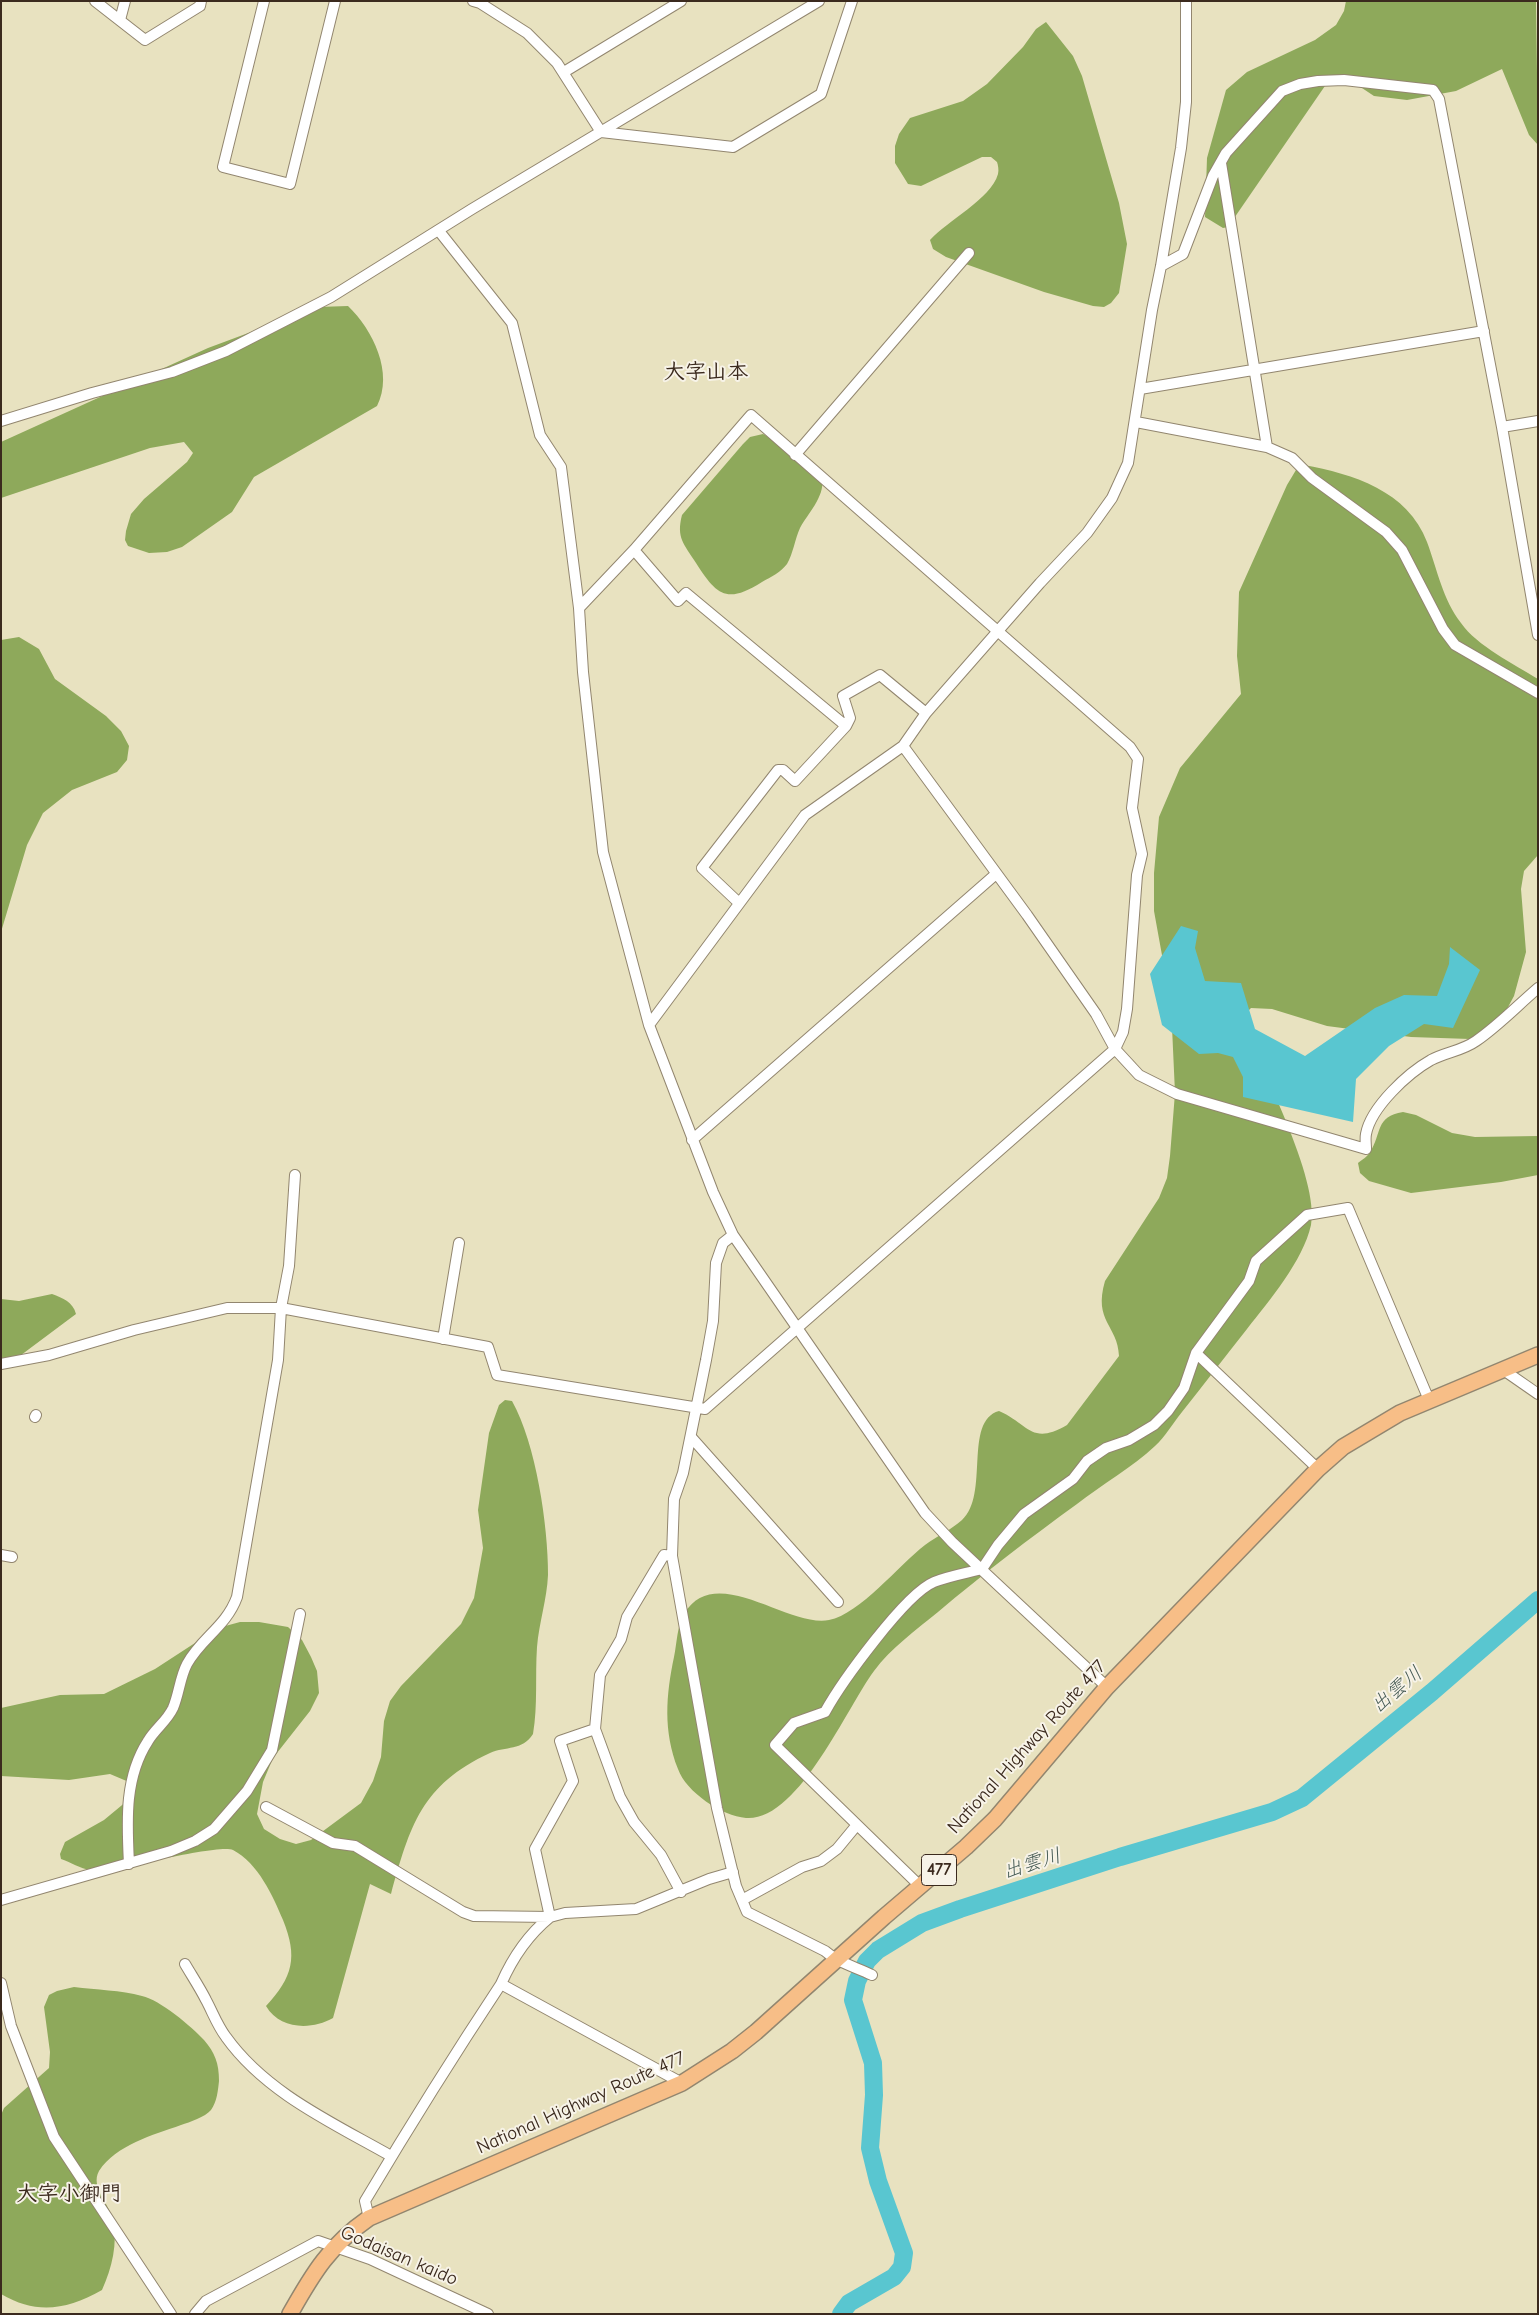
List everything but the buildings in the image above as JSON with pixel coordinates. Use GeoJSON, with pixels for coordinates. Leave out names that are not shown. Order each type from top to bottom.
{"type":"FeatureCollection","features":[{"type":"Feature","properties":{"kind":"highway","name":"National Highway Route 477"},"geometry":{"type":"LineString","coordinates":[[290,2314],[307,2283],[334,2245],[369,2218],[682,2083],[732,2051],[966,1847],[995,1819],[1107,1687],[1318,1470],[1343,1447],[1371,1428],[1429,1400],[1538,1355]]}},
{"type":"Feature","properties":{"kind":"street"},"geometry":{"type":"LineString","coordinates":[[95,1],[145,40],[200,6],[201,1]]}},
{"type":"Feature","properties":{"kind":"street"},"geometry":{"type":"LineString","coordinates":[[120,20],[125,1]]}},
{"type":"Feature","properties":{"kind":"street"},"geometry":{"type":"LineString","coordinates":[[264,1],[223,167],[290,184],[335,1]]}},
{"type":"Feature","properties":{"kind":"street"},"geometry":{"type":"LineString","coordinates":[[473,1],[480,3],[527,33],[564,72],[601,132]]}},
{"type":"Feature","properties":{"kind":"street"},"geometry":{"type":"LineString","coordinates":[[564,72],[681,1]]}},
{"type":"Feature","properties":{"kind":"street"},"geometry":{"type":"LineString","coordinates":[[1,421],[92,393],[172,372],[226,351],[331,297],[472,209],[819,1]]}},
{"type":"Feature","properties":{"kind":"street"},"geometry":{"type":"LineString","coordinates":[[601,132],[733,147],[821,94],[852,1]]}},
{"type":"Feature","properties":{"kind":"street"},"geometry":{"type":"LineString","coordinates":[[649,1025],[804,815],[903,746],[926,713],[1087,533],[1112,498],[1128,462],[1136,422],[1186,102],[1186,1]]}},
{"type":"Feature","properties":{"kind":"street"},"geometry":{"type":"LineString","coordinates":[[1161,266],[1183,254],[1213,176],[1226,153],[1282,92],[1300,84],[1318,80],[1344,80],[1433,90],[1439,99],[1484,331],[1538,635]]}},
{"type":"Feature","properties":{"kind":"street"},"geometry":{"type":"LineString","coordinates":[[1221,164],[1267,447]]}},
{"type":"Feature","properties":{"kind":"street"},"geometry":{"type":"LineString","coordinates":[[439,231],[512,323],[540,435],[561,466],[579,608],[583,672],[603,852],[632,969],[649,1025],[713,1192],[733,1235],[925,1513],[952,1542],[1107,1687]]}},
{"type":"Feature","properties":{"kind":"street"},"geometry":{"type":"LineString","coordinates":[[795,455],[970,253]]}},
{"type":"Feature","properties":{"kind":"street"},"geometry":{"type":"LineString","coordinates":[[1140,389],[1484,331]]}},
{"type":"Feature","properties":{"kind":"street"},"geometry":{"type":"LineString","coordinates":[[1,1364],[49,1355],[134,1330],[227,1308],[281,1308],[488,1347],[497,1375],[705,1409],[1115,1049],[1123,1032],[1127,1009],[1137,874],[1142,854],[1132,808],[1138,759],[1130,747],[751,416],[634,550],[579,608]]}},
{"type":"Feature","properties":{"kind":"street"},"geometry":{"type":"LineString","coordinates":[[1502,427],[1538,421]]}},
{"type":"Feature","properties":{"kind":"street"},"geometry":{"type":"LineString","coordinates":[[1136,422],[1267,447],[1292,458],[1312,478],[1386,532],[1402,550],[1443,629],[1455,645],[1538,693]]}},
{"type":"Feature","properties":{"kind":"street"},"geometry":{"type":"LineString","coordinates":[[634,550],[678,601],[686,593],[846,726]]}},
{"type":"Feature","properties":{"kind":"street"},"geometry":{"type":"LineString","coordinates":[[739,903],[702,868],[778,770],[783,770],[795,781],[846,726],[850,718],[843,696],[880,675],[926,713]]}},
{"type":"Feature","properties":{"kind":"street"},"geometry":{"type":"LineString","coordinates":[[903,746],[1096,1014],[1115,1049],[1139,1075],[1177,1094],[1366,1149],[1366,1134],[1372,1118],[1386,1098],[1409,1076],[1431,1060],[1460,1051],[1478,1040],[1538,988]]}},
{"type":"Feature","properties":{"kind":"street"},"geometry":{"type":"LineString","coordinates":[[692,1140],[996,874]]}},
{"type":"Feature","properties":{"kind":"street"},"geometry":{"type":"LineString","coordinates":[[129,1864],[127,1824],[131,1783],[138,1758],[149,1739],[162,1726],[173,1707],[187,1664],[224,1623],[237,1597],[278,1360],[281,1308],[289,1266],[295,1175]]}},
{"type":"Feature","properties":{"kind":"street"},"geometry":{"type":"LineString","coordinates":[[920,1886],[856,1826],[775,1745],[794,1723],[825,1712],[840,1688],[908,1602],[933,1583],[982,1569],[998,1544],[1024,1514],[1073,1478],[1106,1448],[1129,1440],[1161,1418],[1184,1388],[1196,1353],[1249,1281],[1256,1261],[1307,1215],[1348,1208],[1429,1400]]}},
{"type":"Feature","properties":{"kind":"street"},"geometry":{"type":"LineString","coordinates":[[733,1235],[723,1243],[716,1263],[713,1321],[691,1437],[683,1472],[674,1499],[672,1556],[717,1808],[733,1872],[747,1912],[825,1952],[835,1960],[851,1964],[872,1975]]}},
{"type":"Feature","properties":{"kind":"street"},"geometry":{"type":"LineString","coordinates":[[443,1338],[459,1243]]}},
{"type":"Feature","properties":{"kind":"street"},"geometry":{"type":"LineString","coordinates":[[1196,1353],[1318,1470]]}},
{"type":"Feature","properties":{"kind":"street"},"geometry":{"type":"LineString","coordinates":[[1502,1369],[1538,1394]]}},
{"type":"Feature","properties":{"kind":"street"},"geometry":{"type":"LineString","coordinates":[[691,1437],[838,1602]]}},
{"type":"Feature","properties":{"kind":"street"},"geometry":{"type":"LineString","coordinates":[[672,1556],[664,1555],[627,1617],[621,1640],[600,1675],[595,1728],[620,1797],[634,1822],[660,1855],[681,1892]]}},
{"type":"Feature","properties":{"kind":"street"},"geometry":{"type":"LineString","coordinates":[[1,1900],[129,1864],[195,1841],[214,1829],[247,1791],[272,1750],[300,1614]]}},
{"type":"Feature","properties":{"kind":"street"},"geometry":{"type":"LineString","coordinates":[[550,1917],[535,1849],[572,1781],[560,1741],[595,1728]]}},
{"type":"Feature","properties":{"kind":"street"},"geometry":{"type":"LineString","coordinates":[[266,1807],[333,1843],[355,1846],[463,1912],[474,1916],[501,1918],[550,1917],[572,1913],[636,1909],[709,1879],[733,1872]]}},
{"type":"Feature","properties":{"kind":"street"},"geometry":{"type":"LineString","coordinates":[[742,1900],[802,1867],[820,1861],[837,1849],[856,1826]]}},
{"type":"Feature","properties":{"kind":"street"},"geometry":{"type":"LineString","coordinates":[[369,2218],[365,2201],[391,2156],[434,2085],[502,1984],[507,1972],[535,1929],[550,1917]]}},
{"type":"Feature","properties":{"kind":"street"},"geometry":{"type":"LineString","coordinates":[[185,1964],[227,2039],[251,2065],[294,2101],[391,2156]]}},
{"type":"Feature","properties":{"kind":"street"},"geometry":{"type":"LineString","coordinates":[[1,1982],[11,2026],[54,2137],[148,2282],[171,2314]]}},
{"type":"Feature","properties":{"kind":"street"},"geometry":{"type":"LineString","coordinates":[[502,1984],[682,2083]]}},
{"type":"Feature","properties":{"kind":"street","name":"Godaisan kaido"},"geometry":{"type":"LineString","coordinates":[[195,2314],[206,2301],[318,2241],[370,2259],[488,2314]]}},
{"type":"Feature","properties":{"kind":"green space"},"geometry":{"type":"Polygon","coordinates":[[[1346,1],[1536,1],[1538,145],[1529,135],[1502,69],[1456,91],[1407,100],[1374,96],[1356,84],[1327,83],[1228,227],[1223,228],[1205,217],[1207,158],[1226,90],[1247,72],[1315,40],[1336,25],[1344,11],[1346,1]]]}},
{"type":"Feature","properties":{"kind":"green space"},"geometry":{"type":"Polygon","coordinates":[[[1046,22],[1073,56],[1082,76],[1119,203],[1127,244],[1119,293],[1111,303],[1104,307],[1093,306],[1044,292],[946,257],[933,249],[930,240],[978,201],[994,183],[998,174],[998,168],[997,162],[991,157],[982,157],[921,186],[908,184],[895,163],[895,146],[899,134],[910,118],[963,101],[987,84],[1023,47],[1036,29],[1046,22]]]}},
{"type":"Feature","properties":{"kind":"green space"},"geometry":{"type":"Polygon","coordinates":[[[348,306],[373,339],[382,366],[382,393],[377,406],[254,477],[232,512],[182,547],[167,552],[149,553],[128,546],[125,540],[131,514],[144,499],[187,462],[193,453],[184,442],[150,448],[1,498],[1,442],[208,348],[318,307],[348,306]]]}},
{"type":"Feature","properties":{"kind":"green space"},"geometry":{"type":"Polygon","coordinates":[[[763,434],[797,452],[813,465],[819,472],[822,480],[821,492],[800,528],[791,556],[785,567],[750,589],[740,593],[724,593],[710,583],[685,546],[682,540],[680,523],[682,515],[743,444],[750,437],[763,434]]]}},
{"type":"Feature","properties":{"kind":"green space"},"geometry":{"type":"Polygon","coordinates":[[[1304,465],[1359,480],[1393,498],[1407,510],[1418,524],[1427,542],[1445,594],[1461,623],[1486,647],[1538,679],[1538,855],[1524,871],[1521,889],[1526,952],[1514,996],[1494,1033],[1470,1039],[1411,1037],[1327,1026],[1272,1009],[1251,1008],[1240,1019],[1274,1092],[1307,1180],[1311,1205],[1311,1225],[1301,1252],[1284,1280],[1155,1446],[1007,1556],[888,1655],[874,1671],[819,1759],[802,1783],[784,1802],[765,1814],[746,1818],[726,1813],[697,1794],[682,1778],[670,1741],[667,1713],[669,1685],[679,1629],[684,1614],[697,1599],[714,1594],[733,1595],[753,1600],[812,1620],[829,1620],[853,1609],[879,1588],[925,1545],[962,1520],[970,1509],[975,1494],[979,1443],[982,1429],[988,1418],[999,1411],[1031,1431],[1045,1434],[1055,1431],[1067,1425],[1119,1356],[1115,1337],[1104,1315],[1102,1295],[1105,1281],[1159,1198],[1167,1178],[1175,1093],[1171,1005],[1154,911],[1154,873],[1159,817],[1180,768],[1241,694],[1237,656],[1239,592],[1287,485],[1296,470],[1304,465]]]}},
{"type":"Feature","properties":{"kind":"green space"},"geometry":{"type":"Polygon","coordinates":[[[19,637],[39,649],[55,679],[106,716],[121,731],[129,746],[127,760],[117,772],[72,790],[43,813],[27,845],[1,932],[1,640],[19,637]]]}},
{"type":"Feature","properties":{"kind":"green space"},"geometry":{"type":"Polygon","coordinates":[[[1403,1112],[1416,1115],[1452,1133],[1475,1137],[1538,1136],[1538,1175],[1501,1182],[1411,1193],[1369,1181],[1360,1173],[1358,1163],[1370,1152],[1383,1122],[1394,1114],[1403,1112]]]}},
{"type":"Feature","properties":{"kind":"green space"},"geometry":{"type":"Polygon","coordinates":[[[52,1294],[70,1303],[76,1314],[1,1370],[1,1299],[19,1301],[52,1294]]]}},
{"type":"Feature","properties":{"kind":"green space"},"geometry":{"type":"Polygon","coordinates":[[[505,1400],[512,1401],[528,1439],[539,1485],[546,1533],[548,1575],[537,1647],[533,1734],[519,1746],[490,1753],[467,1765],[448,1779],[433,1794],[412,1828],[391,1894],[370,1884],[333,2018],[316,2025],[288,2024],[279,2020],[266,2006],[282,1986],[287,1976],[291,1956],[288,1933],[264,1881],[250,1863],[233,1850],[224,1849],[90,1870],[61,1859],[60,1854],[65,1842],[104,1820],[133,1796],[136,1785],[110,1774],[69,1780],[1,1776],[1,1708],[60,1695],[104,1694],[155,1669],[218,1628],[240,1622],[259,1622],[288,1627],[302,1640],[311,1657],[317,1671],[319,1693],[310,1711],[273,1758],[263,1782],[257,1814],[264,1829],[280,1839],[296,1844],[311,1840],[361,1803],[373,1781],[381,1757],[384,1721],[390,1701],[401,1686],[461,1624],[474,1598],[483,1548],[478,1510],[489,1433],[499,1405],[505,1400]]]}},
{"type":"Feature","properties":{"kind":"green space"},"geometry":{"type":"Polygon","coordinates":[[[74,1987],[117,1991],[149,1998],[175,2014],[204,2040],[214,2054],[218,2069],[218,2092],[213,2107],[205,2115],[136,2142],[115,2154],[106,2162],[99,2171],[97,2183],[113,2220],[115,2238],[109,2273],[102,2290],[64,2306],[39,2307],[14,2301],[1,2294],[1,2115],[4,2108],[49,2068],[50,2052],[44,2007],[49,1995],[74,1987]]]}},
{"type":"Feature","properties":{"kind":"water"},"geometry":{"type":"Polygon","coordinates":[[[1181,926],[1198,931],[1195,948],[1205,981],[1241,983],[1255,1029],[1305,1056],[1375,1008],[1404,995],[1437,996],[1449,964],[1450,947],[1480,970],[1453,1028],[1424,1024],[1389,1046],[1356,1079],[1353,1122],[1243,1097],[1243,1077],[1233,1057],[1218,1053],[1199,1054],[1162,1025],[1150,974],[1181,926]]]}},
{"type":"Feature","properties":{"kind":"waterway","name":"出雲川"},"geometry":{"type":"LineString","coordinates":[[841,2314],[849,2303],[894,2277],[902,2267],[904,2253],[878,2181],[870,2148],[874,2095],[873,2063],[853,2000],[857,1981],[867,1961],[878,1950],[922,1923],[1120,1857],[1272,1812],[1302,1798],[1432,1692],[1538,1600]]}},
{"type":"Feature","properties":{"kind":"district","name":"大字山本"},"geometry":{"type":"Point","coordinates":[706,372]}},
{"type":"Feature","properties":{"kind":"district","name":"大字小御門"},"geometry":{"type":"Point","coordinates":[69,2194]}}]}
